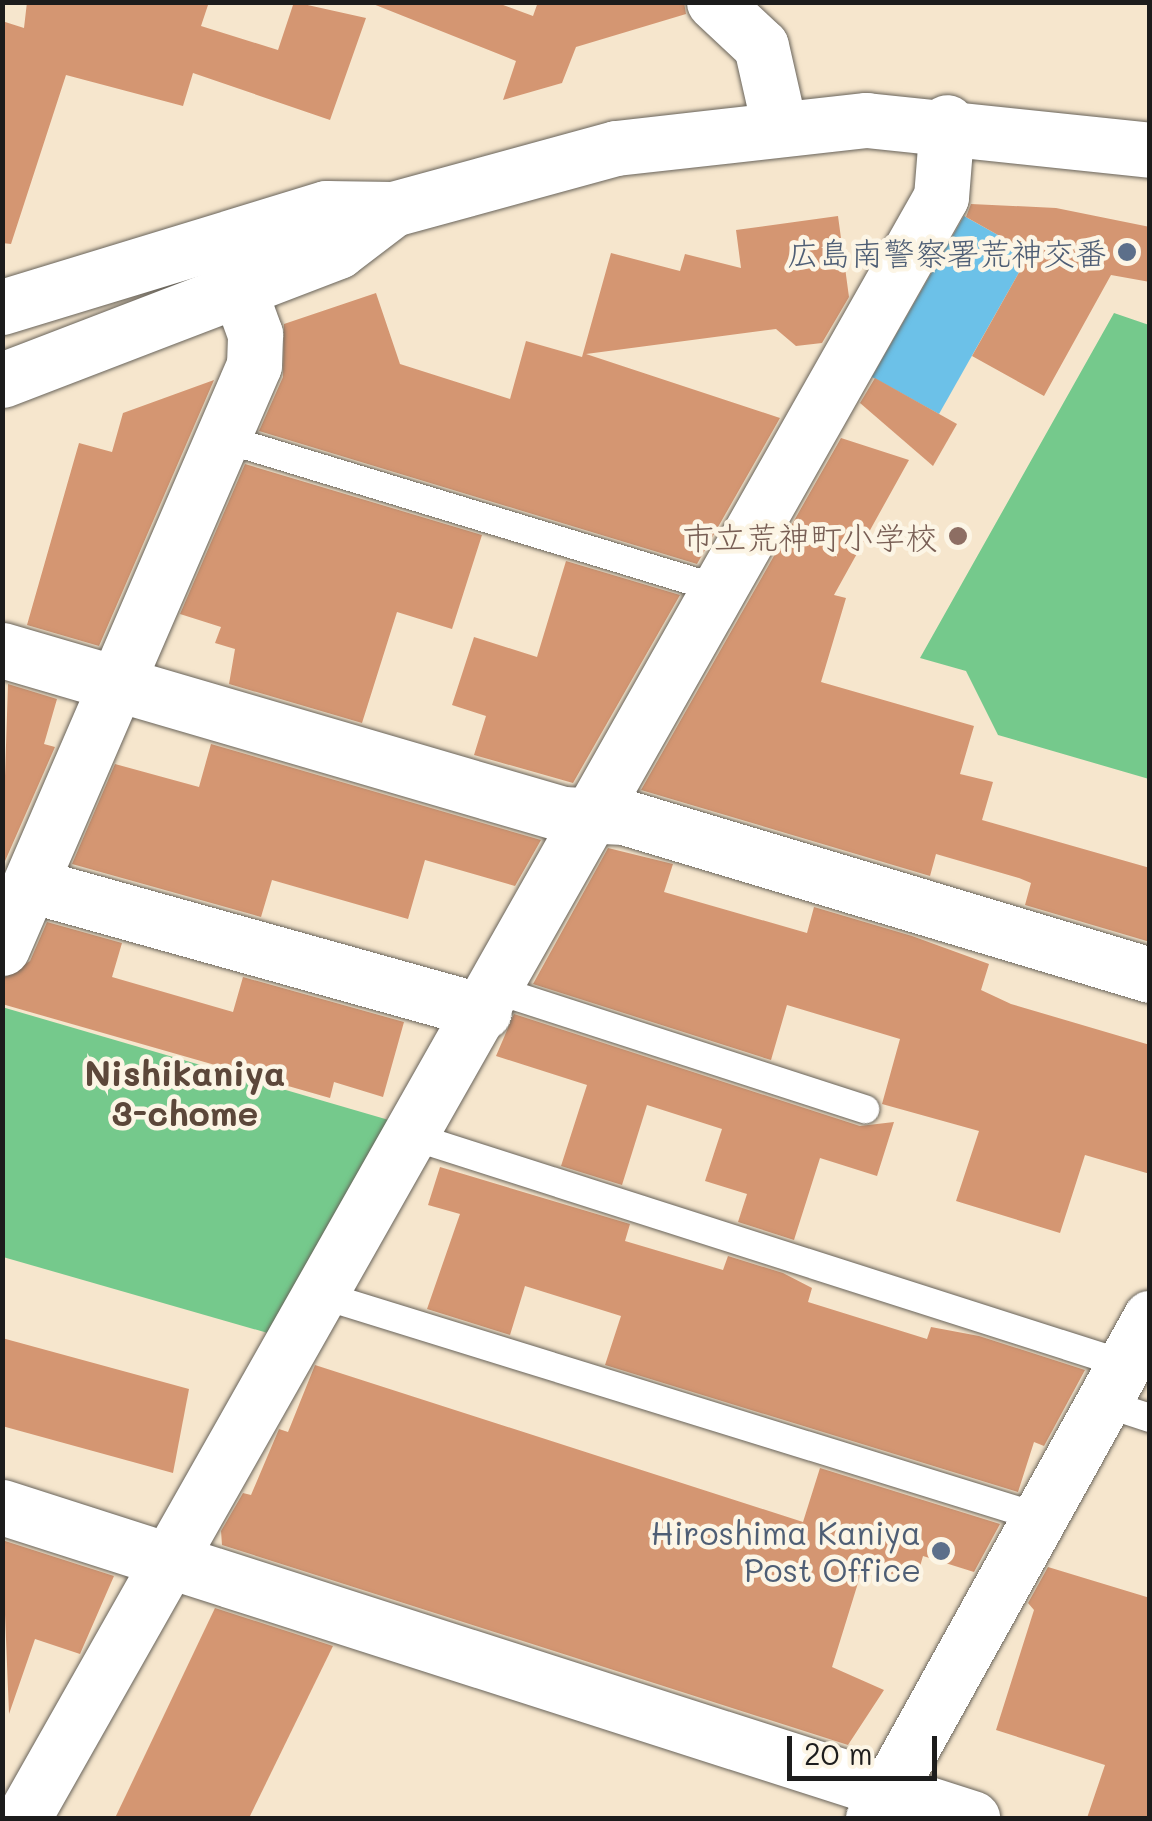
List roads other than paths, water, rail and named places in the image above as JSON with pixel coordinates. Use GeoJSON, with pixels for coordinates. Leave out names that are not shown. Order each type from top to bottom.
{"type":"FeatureCollection","features":[{"type":"Feature","properties":{"kind":"street"},"geometry":{"type":"LineString","coordinates":[[714,2],[761,46],[779,125]]}},
{"type":"Feature","properties":{"kind":"street"},"geometry":{"type":"LineString","coordinates":[[23,1818],[408,1135],[490,1001],[941,198],[947,122]]}},
{"type":"Feature","properties":{"kind":"street"},"geometry":{"type":"LineString","coordinates":[[2,308],[338,250],[393,209],[616,148],[779,125],[947,122],[1150,150]]}},
{"type":"Feature","properties":{"kind":"street"},"geometry":{"type":"LineString","coordinates":[[2,380],[231,268]]}},
{"type":"Feature","properties":{"kind":"street"},"geometry":{"type":"LineString","coordinates":[[2,948],[34,886],[124,684],[254,365],[255,334],[231,268]]}},
{"type":"Feature","properties":{"kind":"street"},"geometry":{"type":"LineString","coordinates":[[2,650],[563,814],[596,811],[1150,975]]}},
{"type":"Feature","properties":{"kind":"street"},"geometry":{"type":"LineString","coordinates":[[34,886],[490,1001]]}},
{"type":"Feature","properties":{"kind":"street"},"geometry":{"type":"LineString","coordinates":[[879,1804],[1035,1516],[1131,1375]]}},
{"type":"Feature","properties":{"kind":"street"},"geometry":{"type":"LineString","coordinates":[[2,1507],[879,1804],[972,1818]]}},
{"type":"Feature","properties":{"kind":"lane"},"geometry":{"type":"LineString","coordinates":[[225,438],[720,590]]}},
{"type":"Feature","properties":{"kind":"lane"},"geometry":{"type":"LineString","coordinates":[[490,1001],[865,1108]]}},
{"type":"Feature","properties":{"kind":"lane"},"geometry":{"type":"LineString","coordinates":[[408,1135],[1131,1375]]}},
{"type":"Feature","properties":{"kind":"lane"},"geometry":{"type":"LineString","coordinates":[[318,1294],[1035,1516]]}},
{"type":"Feature","properties":{"kind":"water"},"geometry":{"type":"Polygon","coordinates":[[[964,216],[1030,253],[939,414],[872,377],[964,216]]]}},
{"type":"Feature","properties":{"kind":"place","name":"広島南警察署荒神交番"},"geometry":{"type":"Point","coordinates":[1127,252]}},
{"type":"Feature","properties":{"kind":"place","name":"市立荒神町小学校"},"geometry":{"type":"Point","coordinates":[958,536]}},
{"type":"Feature","properties":{"kind":"place","name":"Hiroshima Kaniya Post Office"},"geometry":{"type":"Point","coordinates":[941,1551]}},
{"type":"Feature","properties":{"kind":"district","name":"Nishikaniya 3-chome"},"geometry":{"type":"Point","coordinates":[185,1092]}}]}
